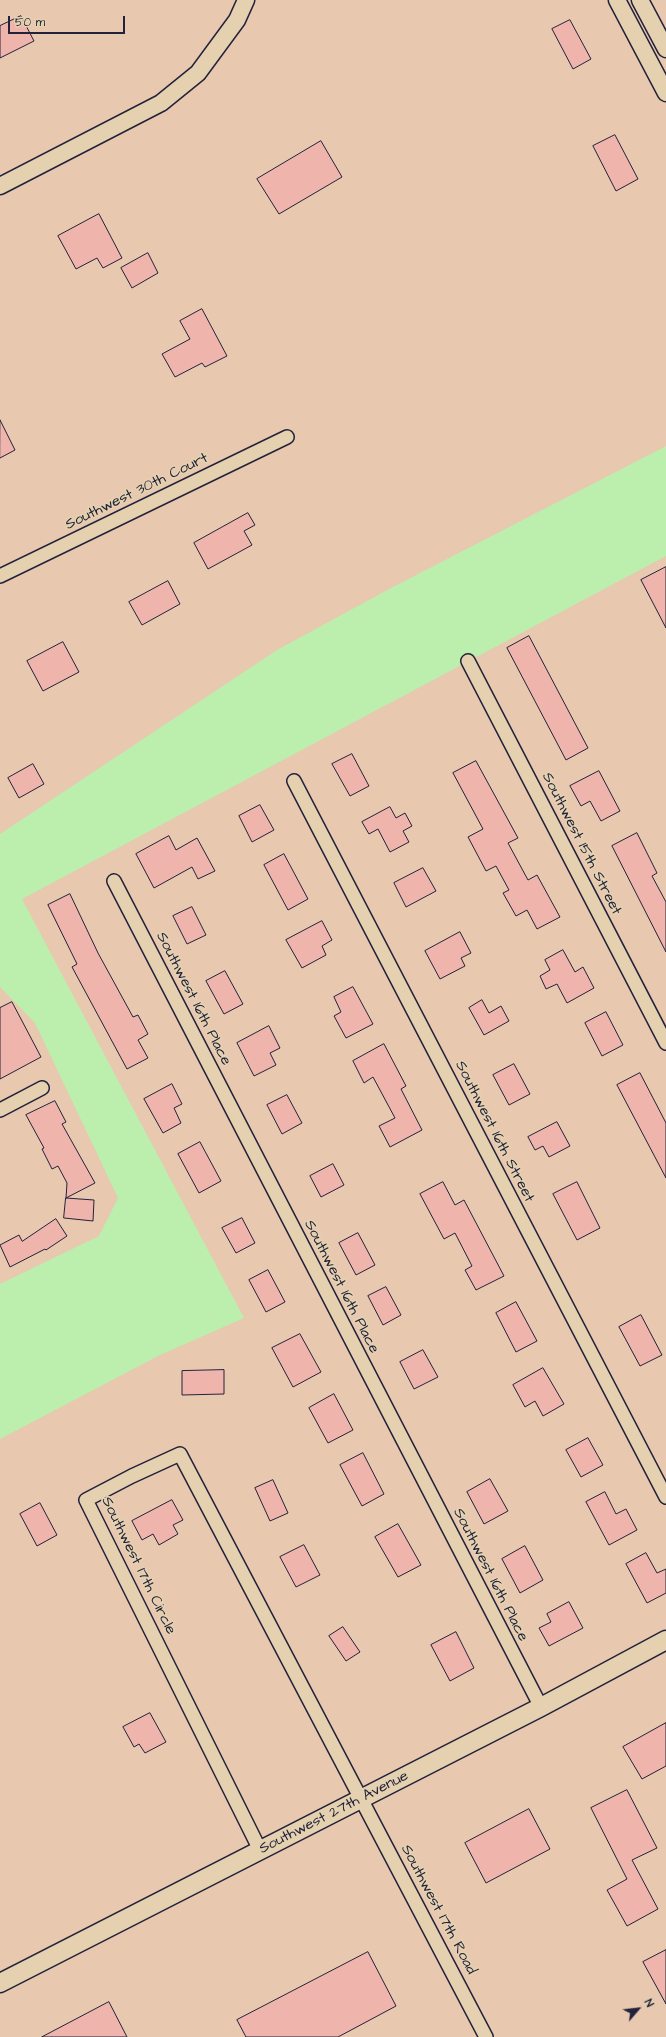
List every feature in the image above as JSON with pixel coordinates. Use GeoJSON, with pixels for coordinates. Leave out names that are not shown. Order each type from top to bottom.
{"type":"FeatureCollection","features":[{"type":"Feature","properties":{"kind":"main road","name":"Southwest 27th Avenue"},"geometry":{"type":"LineString","coordinates":[[0,1983],[541,1707],[666,1640]]}},
{"type":"Feature","properties":{"kind":"street"},"geometry":{"type":"LineString","coordinates":[[0,186],[161,103],[198,72],[237,20],[246,0]]}},
{"type":"Feature","properties":{"kind":"street"},"geometry":{"type":"LineString","coordinates":[[617,0],[666,93]]}},
{"type":"Feature","properties":{"kind":"street"},"geometry":{"type":"LineString","coordinates":[[627,20],[643,5],[666,49]]}},
{"type":"Feature","properties":{"kind":"street","name":"Southwest 30th Court"},"geometry":{"type":"LineString","coordinates":[[0,576],[287,437]]}},
{"type":"Feature","properties":{"kind":"street","name":"Southwest 15th Street"},"geometry":{"type":"LineString","coordinates":[[468,661],[666,1043]]}},
{"type":"Feature","properties":{"kind":"street","name":"Southwest 16th Street"},"geometry":{"type":"LineString","coordinates":[[294,782],[666,1496]]}},
{"type":"Feature","properties":{"kind":"street","name":"Southwest 16th Place"},"geometry":{"type":"LineString","coordinates":[[114,881],[541,1707]]}},
{"type":"Feature","properties":{"kind":"street"},"geometry":{"type":"LineString","coordinates":[[0,1110],[42,1088]]}},
{"type":"Feature","properties":{"kind":"street","name":"Southwest 17th Circle"},"geometry":{"type":"LineString","coordinates":[[260,1850],[86,1500],[132,1476],[180,1454],[362,1798]]}},
{"type":"Feature","properties":{"kind":"street","name":"Southwest 17th Road"},"geometry":{"type":"LineString","coordinates":[[362,1798],[486,2037]]}},
{"type":"Feature","properties":{"kind":"green space"},"geometry":{"type":"Polygon","coordinates":[[[666,446],[666,556],[22,899],[244,1318],[160,1355],[0,1439],[0,1284],[99,1236],[118,1198],[35,1023],[0,987],[0,834],[277,650],[391,588],[666,446]]]}},
{"type":"Feature","properties":{"kind":"building"},"geometry":{"type":"Polygon","coordinates":[[[21,16],[34,41],[0,58],[0,26],[21,16]]]}},
{"type":"Feature","properties":{"kind":"building"},"geometry":{"type":"Polygon","coordinates":[[[570,20],[591,59],[573,69],[552,29],[570,20]]]}},
{"type":"Feature","properties":{"kind":"building"},"geometry":{"type":"Polygon","coordinates":[[[615,135],[638,179],[616,191],[593,146],[615,135]]]}},
{"type":"Feature","properties":{"kind":"building"},"geometry":{"type":"Polygon","coordinates":[[[321,141],[342,177],[279,214],[257,179],[321,141]]]}},
{"type":"Feature","properties":{"kind":"building"},"geometry":{"type":"Polygon","coordinates":[[[99,214],[122,258],[103,268],[97,258],[76,269],[58,236],[99,214]]]}},
{"type":"Feature","properties":{"kind":"building"},"geometry":{"type":"Polygon","coordinates":[[[148,253],[158,273],[132,288],[121,268],[148,253]]]}},
{"type":"Feature","properties":{"kind":"building"},"geometry":{"type":"Polygon","coordinates":[[[202,309],[227,356],[205,367],[202,363],[175,377],[162,354],[190,339],[180,321],[202,309]]]}},
{"type":"Feature","properties":{"kind":"building"},"geometry":{"type":"Polygon","coordinates":[[[0,420],[15,450],[0,458],[0,420]]]}},
{"type":"Feature","properties":{"kind":"building"},"geometry":{"type":"Polygon","coordinates":[[[248,513],[255,525],[244,531],[252,545],[208,569],[194,543],[248,513]]]}},
{"type":"Feature","properties":{"kind":"building"},"geometry":{"type":"Polygon","coordinates":[[[666,567],[666,628],[641,580],[666,567]]]}},
{"type":"Feature","properties":{"kind":"building"},"geometry":{"type":"Polygon","coordinates":[[[168,581],[180,604],[142,625],[129,602],[168,581]]]}},
{"type":"Feature","properties":{"kind":"building"},"geometry":{"type":"Polygon","coordinates":[[[529,636],[588,748],[566,760],[507,648],[529,636]]]}},
{"type":"Feature","properties":{"kind":"building"},"geometry":{"type":"Polygon","coordinates":[[[63,642],[79,672],[43,691],[27,661],[63,642]]]}},
{"type":"Feature","properties":{"kind":"building"},"geometry":{"type":"Polygon","coordinates":[[[352,754],[369,786],[350,796],[332,764],[352,754]]]}},
{"type":"Feature","properties":{"kind":"building"},"geometry":{"type":"Polygon","coordinates":[[[476,761],[518,838],[508,843],[528,880],[537,875],[560,917],[537,929],[527,910],[516,916],[503,893],[509,890],[496,866],[486,871],[468,837],[483,829],[453,773],[476,761]]]}},
{"type":"Feature","properties":{"kind":"building"},"geometry":{"type":"Polygon","coordinates":[[[33,764],[44,784],[19,798],[8,778],[33,764]]]}},
{"type":"Feature","properties":{"kind":"building"},"geometry":{"type":"Polygon","coordinates":[[[599,771],[620,811],[601,821],[590,801],[581,806],[570,786],[599,771]]]}},
{"type":"Feature","properties":{"kind":"building"},"geometry":{"type":"Polygon","coordinates":[[[260,805],[274,830],[252,842],[239,816],[260,805]]]}},
{"type":"Feature","properties":{"kind":"building"},"geometry":{"type":"Polygon","coordinates":[[[390,807],[396,818],[405,813],[412,826],[403,831],[409,842],[390,852],[378,829],[369,834],[362,822],[390,807]]]}},
{"type":"Feature","properties":{"kind":"building"},"geometry":{"type":"Polygon","coordinates":[[[637,833],[657,873],[652,876],[666,902],[666,952],[612,846],[637,833]]]}},
{"type":"Feature","properties":{"kind":"building"},"geometry":{"type":"Polygon","coordinates":[[[169,836],[176,850],[197,838],[215,871],[198,879],[192,867],[154,888],[136,854],[169,836]]]}},
{"type":"Feature","properties":{"kind":"building"},"geometry":{"type":"Polygon","coordinates":[[[284,854],[308,899],[288,910],[264,865],[284,854]]]}},
{"type":"Feature","properties":{"kind":"building"},"geometry":{"type":"Polygon","coordinates":[[[423,868],[436,891],[406,907],[394,883],[423,868]]]}},
{"type":"Feature","properties":{"kind":"building"},"geometry":{"type":"Polygon","coordinates":[[[70,894],[98,953],[133,1017],[138,1015],[148,1034],[138,1040],[148,1058],[127,1069],[72,967],[77,964],[48,905],[70,894]]]}},
{"type":"Feature","properties":{"kind":"building"},"geometry":{"type":"Polygon","coordinates":[[[192,907],[206,935],[187,944],[173,916],[192,907]]]}},
{"type":"Feature","properties":{"kind":"building"},"geometry":{"type":"Polygon","coordinates":[[[322,921],[332,940],[322,946],[326,955],[302,968],[286,940],[322,921]]]}},
{"type":"Feature","properties":{"kind":"building"},"geometry":{"type":"Polygon","coordinates":[[[460,932],[471,953],[461,958],[465,966],[440,979],[425,951],[460,932]]]}},
{"type":"Feature","properties":{"kind":"building"},"geometry":{"type":"Polygon","coordinates":[[[563,950],[575,972],[583,967],[594,988],[567,1003],[557,984],[546,989],[540,976],[550,970],[545,960],[563,950]]]}},
{"type":"Feature","properties":{"kind":"building"},"geometry":{"type":"Polygon","coordinates":[[[225,971],[243,1004],[224,1014],[206,981],[225,971]]]}},
{"type":"Feature","properties":{"kind":"building"},"geometry":{"type":"Polygon","coordinates":[[[353,987],[373,1024],[346,1038],[334,1016],[341,1012],[334,997],[353,987]]]}},
{"type":"Feature","properties":{"kind":"building"},"geometry":{"type":"Polygon","coordinates":[[[482,1000],[489,1013],[501,1006],[509,1021],[484,1035],[469,1008],[482,1000]]]}},
{"type":"Feature","properties":{"kind":"building"},"geometry":{"type":"Polygon","coordinates":[[[12,1002],[41,1057],[0,1079],[0,1008],[12,1002]]]}},
{"type":"Feature","properties":{"kind":"building"},"geometry":{"type":"Polygon","coordinates":[[[606,1012],[623,1045],[602,1056],[585,1023],[606,1012]]]}},
{"type":"Feature","properties":{"kind":"building"},"geometry":{"type":"Polygon","coordinates":[[[269,1026],[280,1048],[270,1053],[276,1065],[254,1076],[237,1043],[269,1026]]]}},
{"type":"Feature","properties":{"kind":"building"},"geometry":{"type":"Polygon","coordinates":[[[384,1044],[406,1086],[401,1089],[422,1130],[390,1147],[379,1126],[395,1118],[373,1077],[364,1083],[353,1061],[384,1044]]]}},
{"type":"Feature","properties":{"kind":"building"},"geometry":{"type":"Polygon","coordinates":[[[514,1064],[530,1094],[509,1105],[493,1075],[514,1064]]]}},
{"type":"Feature","properties":{"kind":"building"},"geometry":{"type":"Polygon","coordinates":[[[640,1073],[666,1123],[666,1178],[617,1085],[640,1073]]]}},
{"type":"Feature","properties":{"kind":"building"},"geometry":{"type":"Polygon","coordinates":[[[172,1084],[182,1104],[174,1108],[181,1123],[163,1133],[144,1099],[172,1084]]]}},
{"type":"Feature","properties":{"kind":"building"},"geometry":{"type":"Polygon","coordinates":[[[287,1095],[302,1123],[282,1134],[267,1105],[287,1095]]]}},
{"type":"Feature","properties":{"kind":"building"},"geometry":{"type":"Polygon","coordinates":[[[55,1101],[66,1122],[62,1124],[95,1183],[66,1198],[67,1183],[58,1166],[52,1169],[42,1149],[44,1148],[26,1115],[55,1101]]]}},
{"type":"Feature","properties":{"kind":"building"},"geometry":{"type":"Polygon","coordinates":[[[557,1122],[570,1146],[549,1157],[543,1146],[535,1150],[528,1137],[557,1122]]]}},
{"type":"Feature","properties":{"kind":"building"},"geometry":{"type":"Polygon","coordinates":[[[200,1142],[221,1181],[199,1193],[178,1154],[200,1142]]]}},
{"type":"Feature","properties":{"kind":"building"},"geometry":{"type":"Polygon","coordinates":[[[333,1164],[344,1185],[321,1197],[310,1176],[333,1164]]]}},
{"type":"Feature","properties":{"kind":"building"},"geometry":{"type":"Polygon","coordinates":[[[443,1182],[455,1205],[464,1200],[504,1276],[476,1290],[465,1270],[472,1266],[455,1233],[444,1239],[420,1194],[443,1182]]]}},
{"type":"Feature","properties":{"kind":"building"},"geometry":{"type":"Polygon","coordinates":[[[577,1182],[600,1228],[577,1240],[553,1194],[577,1182]]]}},
{"type":"Feature","properties":{"kind":"building"},"geometry":{"type":"Polygon","coordinates":[[[66,1198],[94,1200],[93,1221],[64,1218],[66,1198]]]}},
{"type":"Feature","properties":{"kind":"building"},"geometry":{"type":"Polygon","coordinates":[[[242,1218],[255,1243],[236,1253],[222,1228],[242,1218]]]}},
{"type":"Feature","properties":{"kind":"building"},"geometry":{"type":"Polygon","coordinates":[[[56,1219],[67,1236],[46,1250],[45,1249],[10,1267],[0,1245],[19,1235],[22,1241],[56,1219]]]}},
{"type":"Feature","properties":{"kind":"building"},"geometry":{"type":"Polygon","coordinates":[[[358,1233],[375,1265],[356,1275],[339,1243],[358,1233]]]}},
{"type":"Feature","properties":{"kind":"building"},"geometry":{"type":"Polygon","coordinates":[[[268,1270],[285,1302],[266,1312],[249,1280],[268,1270]]]}},
{"type":"Feature","properties":{"kind":"building"},"geometry":{"type":"Polygon","coordinates":[[[386,1287],[401,1315],[383,1325],[368,1296],[386,1287]]]}},
{"type":"Feature","properties":{"kind":"building"},"geometry":{"type":"Polygon","coordinates":[[[516,1302],[537,1341],[516,1352],[496,1313],[516,1302]]]}},
{"type":"Feature","properties":{"kind":"building"},"geometry":{"type":"Polygon","coordinates":[[[641,1315],[662,1355],[640,1366],[619,1327],[641,1315]]]}},
{"type":"Feature","properties":{"kind":"building"},"geometry":{"type":"Polygon","coordinates":[[[300,1334],[321,1372],[293,1387],[272,1348],[300,1334]]]}},
{"type":"Feature","properties":{"kind":"building"},"geometry":{"type":"Polygon","coordinates":[[[423,1350],[438,1377],[414,1389],[400,1362],[423,1350]]]}},
{"type":"Feature","properties":{"kind":"building"},"geometry":{"type":"Polygon","coordinates":[[[543,1368],[564,1404],[543,1416],[535,1401],[525,1407],[513,1385],[543,1368]]]}},
{"type":"Feature","properties":{"kind":"building"},"geometry":{"type":"Polygon","coordinates":[[[224,1370],[224,1394],[182,1395],[182,1371],[224,1370]]]}},
{"type":"Feature","properties":{"kind":"building"},"geometry":{"type":"Polygon","coordinates":[[[334,1394],[353,1430],[328,1443],[309,1408],[334,1394]]]}},
{"type":"Feature","properties":{"kind":"building"},"geometry":{"type":"Polygon","coordinates":[[[588,1438],[603,1465],[581,1477],[566,1450],[588,1438]]]}},
{"type":"Feature","properties":{"kind":"building"},"geometry":{"type":"Polygon","coordinates":[[[363,1453],[384,1494],[362,1506],[340,1465],[363,1453]]]}},
{"type":"Feature","properties":{"kind":"building"},"geometry":{"type":"Polygon","coordinates":[[[490,1479],[508,1511],[484,1524],[467,1492],[490,1479]]]}},
{"type":"Feature","properties":{"kind":"building"},"geometry":{"type":"Polygon","coordinates":[[[273,1480],[288,1513],[270,1521],[255,1488],[273,1480]]]}},
{"type":"Feature","properties":{"kind":"building"},"geometry":{"type":"Polygon","coordinates":[[[605,1492],[616,1514],[626,1509],[637,1530],[609,1545],[586,1502],[605,1492]]]}},
{"type":"Feature","properties":{"kind":"building"},"geometry":{"type":"Polygon","coordinates":[[[172,1500],[183,1520],[173,1525],[178,1534],[159,1545],[153,1534],[142,1540],[132,1521],[172,1500]]]}},
{"type":"Feature","properties":{"kind":"building"},"geometry":{"type":"Polygon","coordinates":[[[40,1503],[57,1535],[37,1546],[20,1514],[40,1503]]]}},
{"type":"Feature","properties":{"kind":"building"},"geometry":{"type":"Polygon","coordinates":[[[398,1524],[421,1565],[398,1577],[375,1537],[398,1524]]]}},
{"type":"Feature","properties":{"kind":"building"},"geometry":{"type":"Polygon","coordinates":[[[304,1545],[320,1575],[296,1587],[280,1557],[304,1545]]]}},
{"type":"Feature","properties":{"kind":"building"},"geometry":{"type":"Polygon","coordinates":[[[525,1546],[543,1580],[520,1593],[502,1559],[525,1546]]]}},
{"type":"Feature","properties":{"kind":"building"},"geometry":{"type":"Polygon","coordinates":[[[646,1553],[657,1573],[666,1569],[666,1593],[647,1603],[626,1564],[646,1553]]]}},
{"type":"Feature","properties":{"kind":"building"},"geometry":{"type":"Polygon","coordinates":[[[569,1602],[583,1628],[549,1646],[539,1628],[551,1622],[547,1614],[569,1602]]]}},
{"type":"Feature","properties":{"kind":"building"},"geometry":{"type":"Polygon","coordinates":[[[343,1627],[360,1652],[346,1661],[329,1636],[343,1627]]]}},
{"type":"Feature","properties":{"kind":"building"},"geometry":{"type":"Polygon","coordinates":[[[456,1632],[474,1668],[450,1681],[431,1645],[456,1632]]]}},
{"type":"Feature","properties":{"kind":"building"},"geometry":{"type":"Polygon","coordinates":[[[150,1713],[166,1742],[145,1753],[139,1744],[134,1747],[123,1727],[150,1713]]]}},
{"type":"Feature","properties":{"kind":"building"},"geometry":{"type":"Polygon","coordinates":[[[666,1723],[666,1766],[642,1779],[623,1747],[666,1723]]]}},
{"type":"Feature","properties":{"kind":"building"},"geometry":{"type":"Polygon","coordinates":[[[627,1790],[657,1848],[632,1860],[658,1909],[627,1926],[607,1890],[627,1879],[591,1808],[627,1790]]]}},
{"type":"Feature","properties":{"kind":"building"},"geometry":{"type":"Polygon","coordinates":[[[529,1809],[550,1849],[486,1883],[465,1843],[529,1809]]]}},
{"type":"Feature","properties":{"kind":"building"},"geometry":{"type":"Polygon","coordinates":[[[666,1950],[666,2004],[643,1962],[666,1950]]]}},
{"type":"Feature","properties":{"kind":"building"},"geometry":{"type":"Polygon","coordinates":[[[368,1952],[396,2006],[338,2037],[246,2037],[237,2020],[368,1952]]]}},
{"type":"Feature","properties":{"kind":"building"},"geometry":{"type":"Polygon","coordinates":[[[109,2002],[127,2037],[42,2037],[109,2002]]]}}]}
